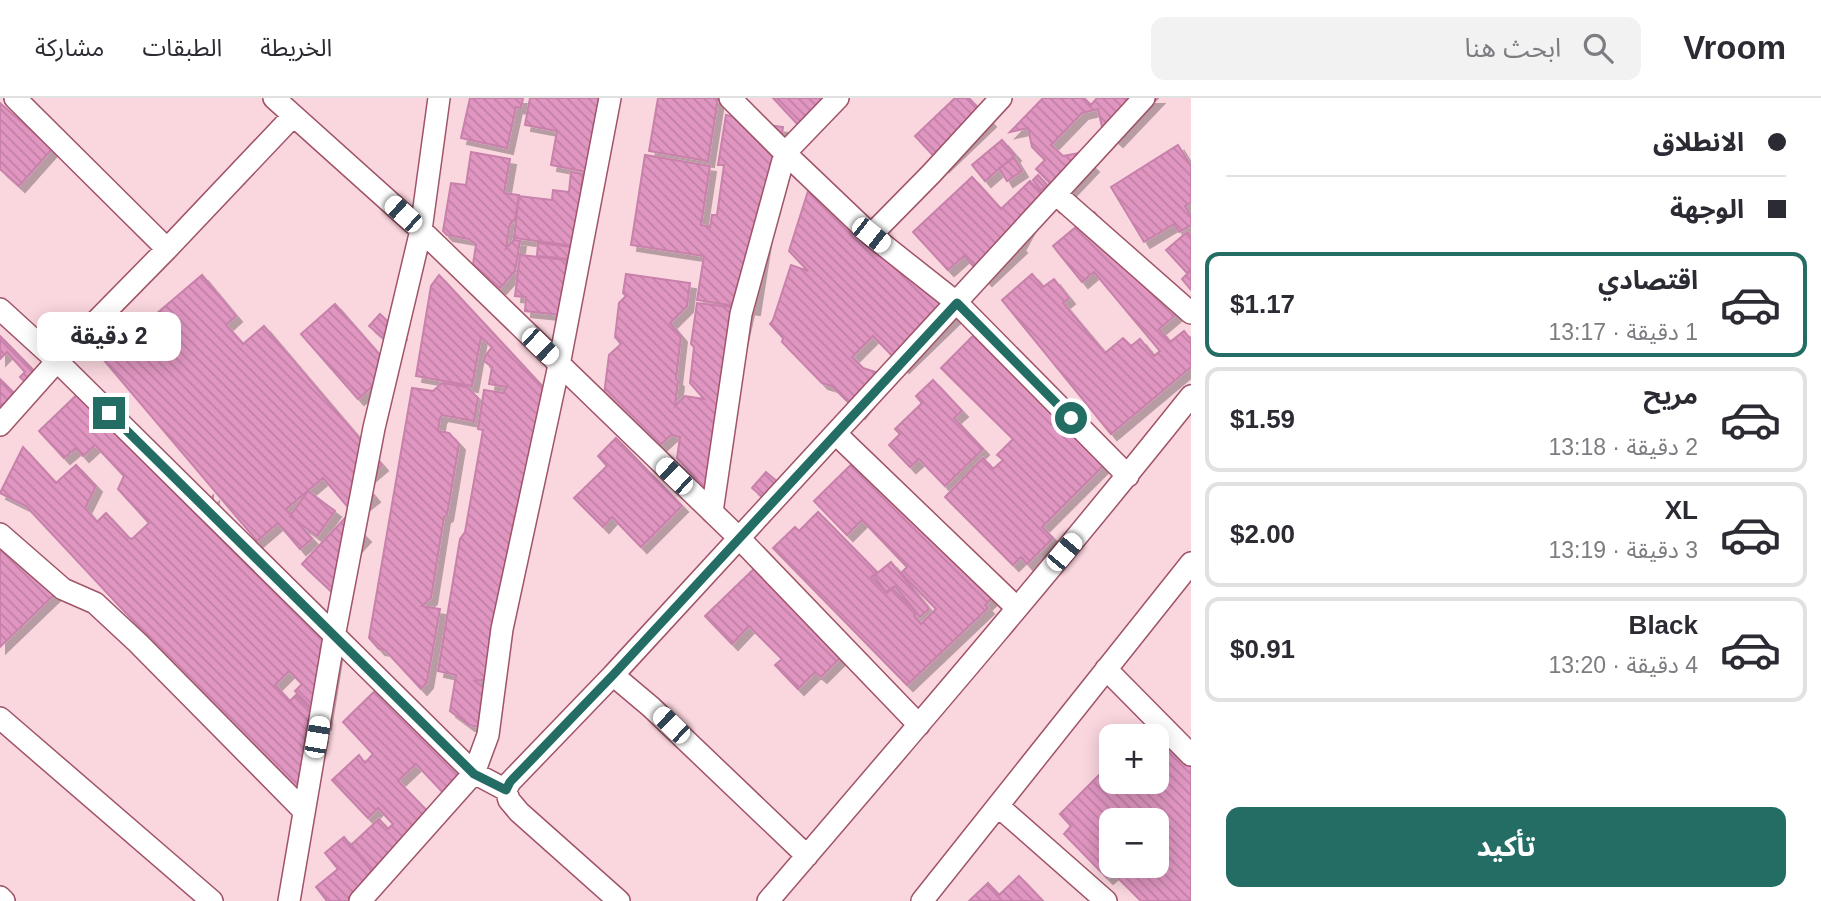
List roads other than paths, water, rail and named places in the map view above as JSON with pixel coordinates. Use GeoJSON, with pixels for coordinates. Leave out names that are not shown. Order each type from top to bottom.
{"type":"FeatureCollection","features":[{"type":"Feature","properties":{"kind":"street"},"geometry":{"type":"LineString","coordinates":[[15,98],[167,249]]}},
{"type":"Feature","properties":{"kind":"street"},"geometry":{"type":"LineString","coordinates":[[274,98],[421,230],[712,512],[919,725]]}},
{"type":"Feature","properties":{"kind":"street"},"geometry":{"type":"LineString","coordinates":[[289,901],[334,637],[374,428],[421,230],[439,98]]}},
{"type":"Feature","properties":{"kind":"street"},"geometry":{"type":"LineString","coordinates":[[360,901],[474,774],[488,736],[502,629],[559,365],[610,98]]}},
{"type":"Feature","properties":{"kind":"street"},"geometry":{"type":"LineString","coordinates":[[730,98],[871,235],[957,303],[1128,476]]}},
{"type":"Feature","properties":{"kind":"street"},"geometry":{"type":"LineString","coordinates":[[712,512],[741,314],[785,153],[838,98]]}},
{"type":"Feature","properties":{"kind":"street"},"geometry":{"type":"LineString","coordinates":[[871,235],[1001,98]]}},
{"type":"Feature","properties":{"kind":"street"},"geometry":{"type":"LineString","coordinates":[[618,901],[519,812],[509,800],[506,790],[510,782],[613,675],[1144,98]]}},
{"type":"Feature","properties":{"kind":"street"},"geometry":{"type":"LineString","coordinates":[[0,425],[57,361],[293,116]]}},
{"type":"Feature","properties":{"kind":"street"},"geometry":{"type":"LineString","coordinates":[[1056,195],[1191,313]]}},
{"type":"Feature","properties":{"kind":"street"},"geometry":{"type":"LineString","coordinates":[[0,309],[57,361],[474,774],[506,790]]}},
{"type":"Feature","properties":{"kind":"street"},"geometry":{"type":"LineString","coordinates":[[768,901],[1128,476],[1191,396]]}},
{"type":"Feature","properties":{"kind":"street"},"geometry":{"type":"LineString","coordinates":[[836,434],[1017,608]]}},
{"type":"Feature","properties":{"kind":"street"},"geometry":{"type":"LineString","coordinates":[[0,534],[63,589],[95,603],[304,811]]}},
{"type":"Feature","properties":{"kind":"street"},"geometry":{"type":"LineString","coordinates":[[922,901],[1191,563]]}},
{"type":"Feature","properties":{"kind":"street"},"geometry":{"type":"LineString","coordinates":[[1106,669],[1191,755]]}},
{"type":"Feature","properties":{"kind":"street"},"geometry":{"type":"LineString","coordinates":[[613,675],[651,706],[807,856]]}},
{"type":"Feature","properties":{"kind":"street"},"geometry":{"type":"LineString","coordinates":[[0,718],[212,901]]}},
{"type":"Feature","properties":{"kind":"street"},"geometry":{"type":"LineString","coordinates":[[998,806],[1106,901]]}},
{"type":"Feature","properties":{"kind":"street"},"geometry":{"type":"LineString","coordinates":[[0,897],[4,901]]}}]}
